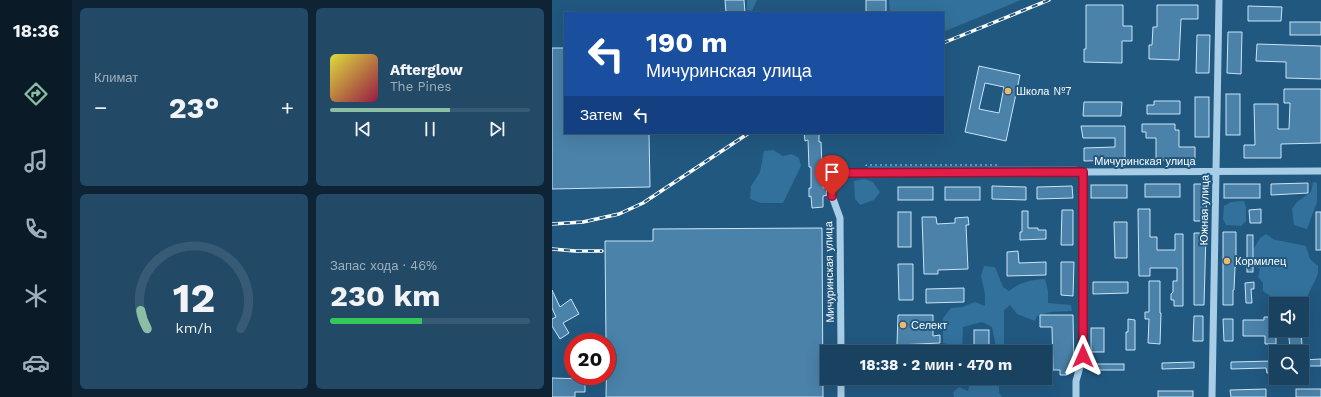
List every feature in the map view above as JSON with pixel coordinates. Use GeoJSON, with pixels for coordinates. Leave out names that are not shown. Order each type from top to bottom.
{"type":"FeatureCollection","features":[{"type":"Feature","properties":{"kind":"street","name":"Южная улица"},"geometry":{"type":"LineString","coordinates":[[1212,397],[1219,0]]}},
{"type":"Feature","properties":{"kind":"street","name":"Мичуринская улица"},"geometry":{"type":"LineString","coordinates":[[840,345],[840,218],[832,196],[832,184],[836,176],[841,173],[1321,171]]}},
{"type":"Feature","properties":{"kind":"street"},"geometry":{"type":"LineString","coordinates":[[1076,397],[1076,382],[1083,356],[1083,172]]}},
{"type":"Feature","properties":{"kind":"street"},"geometry":{"type":"LineString","coordinates":[[841,385],[841,397]]}},
{"type":"Feature","properties":{"kind":"path"},"geometry":{"type":"LineString","coordinates":[[866,173],[866,165],[1000,165]]}},
{"type":"Feature","properties":{"kind":"shaded area"},"geometry":{"type":"Polygon","coordinates":[[[747,0],[757,0],[752,11],[747,10],[747,0]]]}},
{"type":"Feature","properties":{"kind":"shaded area"},"geometry":{"type":"Polygon","coordinates":[[[889,0],[1021,0],[944,32],[944,12],[890,12],[889,0]]]}},
{"type":"Feature","properties":{"kind":"shaded area"},"geometry":{"type":"Polygon","coordinates":[[[773,150],[783,156],[792,154],[799,158],[801,166],[783,203],[761,203],[750,199],[751,186],[760,172],[764,151],[773,150]]]}},
{"type":"Feature","properties":{"kind":"shaded area"},"geometry":{"type":"Polygon","coordinates":[[[868,166],[1077,166],[1077,170],[868,171],[868,166]]]}},
{"type":"Feature","properties":{"kind":"shaded area"},"geometry":{"type":"Polygon","coordinates":[[[865,179],[873,182],[880,192],[874,200],[860,205],[855,199],[854,181],[865,179]]]}},
{"type":"Feature","properties":{"kind":"shaded area"},"geometry":{"type":"Polygon","coordinates":[[[1313,182],[1317,183],[1317,202],[1307,229],[1294,225],[1292,209],[1297,202],[1311,192],[1313,182]]]}},
{"type":"Feature","properties":{"kind":"shaded area"},"geometry":{"type":"Polygon","coordinates":[[[1244,201],[1246,207],[1246,221],[1241,226],[1226,225],[1223,219],[1224,206],[1231,202],[1244,201]]]}},
{"type":"Feature","properties":{"kind":"shaded area"},"geometry":{"type":"Polygon","coordinates":[[[1266,234],[1275,240],[1306,246],[1310,259],[1318,266],[1318,274],[1307,297],[1272,297],[1263,291],[1263,283],[1258,277],[1260,269],[1252,263],[1251,253],[1260,238],[1266,234]]]}},
{"type":"Feature","properties":{"kind":"shaded area"},"geometry":{"type":"Polygon","coordinates":[[[984,266],[995,267],[1003,287],[1009,291],[1017,285],[1026,282],[1045,279],[1048,291],[1048,303],[1071,305],[1072,311],[1050,312],[1037,316],[1035,321],[1017,314],[1010,305],[1004,310],[1004,345],[996,345],[992,327],[982,322],[963,327],[962,345],[943,343],[943,318],[951,308],[962,307],[975,302],[985,306],[985,294],[981,276],[984,266]]]}},
{"type":"Feature","properties":{"kind":"shaded area"},"geometry":{"type":"Polygon","coordinates":[[[969,385],[999,385],[999,393],[1002,397],[954,397],[953,392],[959,387],[968,391],[969,385]]]}},
{"type":"Feature","properties":{"kind":"building"},"geometry":{"type":"Polygon","coordinates":[[[725,0],[744,0],[745,12],[726,12],[725,0]]]}},
{"type":"Feature","properties":{"kind":"building"},"geometry":{"type":"Polygon","coordinates":[[[866,0],[886,0],[886,12],[866,12],[866,0]]]}},
{"type":"Feature","properties":{"kind":"building"},"geometry":{"type":"Polygon","coordinates":[[[1086,5],[1123,5],[1123,26],[1132,26],[1132,41],[1122,41],[1122,63],[1084,62],[1084,49],[1086,49],[1086,5]]]}},
{"type":"Feature","properties":{"kind":"building"},"geometry":{"type":"Polygon","coordinates":[[[1157,5],[1198,5],[1198,19],[1181,19],[1179,60],[1149,59],[1149,45],[1152,45],[1153,27],[1157,27],[1157,5]]]}},
{"type":"Feature","properties":{"kind":"building"},"geometry":{"type":"Polygon","coordinates":[[[1248,6],[1282,7],[1281,21],[1248,21],[1248,6]]]}},
{"type":"Feature","properties":{"kind":"building"},"geometry":{"type":"Polygon","coordinates":[[[1290,22],[1321,22],[1321,35],[1290,35],[1290,22]]]}},
{"type":"Feature","properties":{"kind":"building"},"geometry":{"type":"Polygon","coordinates":[[[1228,32],[1242,32],[1241,74],[1227,73],[1228,32]]]}},
{"type":"Feature","properties":{"kind":"building"},"geometry":{"type":"Polygon","coordinates":[[[1197,35],[1210,35],[1209,73],[1196,73],[1197,35]]]}},
{"type":"Feature","properties":{"kind":"building"},"geometry":{"type":"Polygon","coordinates":[[[1257,44],[1321,46],[1321,79],[1286,78],[1286,62],[1256,61],[1257,44]]]}},
{"type":"Feature","properties":{"kind":"building"},"geometry":{"type":"Polygon","coordinates":[[[552,48],[564,48],[564,134],[649,134],[650,187],[552,189],[552,48]]]}},
{"type":"Feature","properties":{"kind":"building"},"geometry":{"type":"Polygon","coordinates":[[[979,66],[1020,75],[1006,141],[965,132],[979,66]],[[985,83],[979,109],[999,113],[1004,87],[985,83]]]}},
{"type":"Feature","properties":{"kind":"building"},"geometry":{"type":"Polygon","coordinates":[[[1284,89],[1321,89],[1321,143],[1281,144],[1281,158],[1244,158],[1244,145],[1255,145],[1254,104],[1278,104],[1278,129],[1289,129],[1290,103],[1284,103],[1284,89]]]}},
{"type":"Feature","properties":{"kind":"building"},"geometry":{"type":"Polygon","coordinates":[[[1226,94],[1240,94],[1240,135],[1226,135],[1226,94]]]}},
{"type":"Feature","properties":{"kind":"building"},"geometry":{"type":"Polygon","coordinates":[[[1195,97],[1209,97],[1209,137],[1195,137],[1195,97]]]}},
{"type":"Feature","properties":{"kind":"building"},"geometry":{"type":"Polygon","coordinates":[[[1154,101],[1180,101],[1180,114],[1147,114],[1147,105],[1154,105],[1154,101]]]}},
{"type":"Feature","properties":{"kind":"building"},"geometry":{"type":"Polygon","coordinates":[[[1084,102],[1122,102],[1121,116],[1083,116],[1084,102]]]}},
{"type":"Feature","properties":{"kind":"building"},"geometry":{"type":"Polygon","coordinates":[[[1142,124],[1175,124],[1175,130],[1179,130],[1179,147],[1195,147],[1195,160],[1156,160],[1156,138],[1146,138],[1146,132],[1142,132],[1142,124]]]}},
{"type":"Feature","properties":{"kind":"building"},"geometry":{"type":"Polygon","coordinates":[[[1081,126],[1125,126],[1125,160],[1084,161],[1084,148],[1115,147],[1115,138],[1083,138],[1081,126]]]}},
{"type":"Feature","properties":{"kind":"building"},"geometry":{"type":"Polygon","coordinates":[[[804,134],[819,134],[819,142],[821,142],[823,188],[827,188],[827,195],[823,196],[823,207],[812,208],[811,196],[809,197],[809,188],[811,188],[811,167],[809,167],[808,140],[805,141],[804,134]]]}},
{"type":"Feature","properties":{"kind":"building"},"geometry":{"type":"Polygon","coordinates":[[[1308,183],[1308,193],[1271,195],[1271,184],[1308,183]]]}},
{"type":"Feature","properties":{"kind":"building"},"geometry":{"type":"Polygon","coordinates":[[[1145,184],[1180,184],[1180,197],[1145,197],[1145,184]]]}},
{"type":"Feature","properties":{"kind":"building"},"geometry":{"type":"Polygon","coordinates":[[[1194,184],[1207,184],[1206,221],[1194,221],[1194,184]]]}},
{"type":"Feature","properties":{"kind":"building"},"geometry":{"type":"Polygon","coordinates":[[[1224,184],[1260,184],[1260,198],[1224,198],[1224,184]]]}},
{"type":"Feature","properties":{"kind":"building"},"geometry":{"type":"Polygon","coordinates":[[[1091,185],[1127,185],[1127,198],[1091,198],[1091,185]]]}},
{"type":"Feature","properties":{"kind":"building"},"geometry":{"type":"Polygon","coordinates":[[[992,186],[1026,187],[1026,200],[992,199],[992,186]]]}},
{"type":"Feature","properties":{"kind":"building"},"geometry":{"type":"Polygon","coordinates":[[[1072,186],[1073,198],[1037,199],[1037,187],[1072,186]]]}},
{"type":"Feature","properties":{"kind":"building"},"geometry":{"type":"Polygon","coordinates":[[[898,187],[933,187],[933,200],[898,200],[898,187]]]}},
{"type":"Feature","properties":{"kind":"building"},"geometry":{"type":"Polygon","coordinates":[[[945,187],[980,187],[980,200],[945,200],[945,187]]]}},
{"type":"Feature","properties":{"kind":"building"},"geometry":{"type":"Polygon","coordinates":[[[1138,209],[1150,209],[1150,237],[1157,237],[1157,250],[1175,250],[1175,234],[1183,234],[1183,306],[1174,306],[1174,300],[1171,300],[1173,281],[1177,281],[1177,268],[1150,268],[1150,276],[1139,276],[1138,209]]]}},
{"type":"Feature","properties":{"kind":"building"},"geometry":{"type":"Polygon","coordinates":[[[1261,209],[1261,223],[1250,223],[1249,210],[1261,209]]]}},
{"type":"Feature","properties":{"kind":"building"},"geometry":{"type":"Polygon","coordinates":[[[1062,210],[1073,210],[1073,245],[1061,245],[1062,210]]]}},
{"type":"Feature","properties":{"kind":"building"},"geometry":{"type":"Polygon","coordinates":[[[1022,211],[1028,211],[1028,228],[1046,230],[1046,239],[1020,240],[1020,232],[1022,232],[1022,211]]]}},
{"type":"Feature","properties":{"kind":"building"},"geometry":{"type":"Polygon","coordinates":[[[898,212],[911,212],[911,247],[898,247],[898,212]]]}},
{"type":"Feature","properties":{"kind":"building"},"geometry":{"type":"Polygon","coordinates":[[[1316,212],[1321,212],[1321,250],[1316,250],[1316,212]]]}},
{"type":"Feature","properties":{"kind":"building"},"geometry":{"type":"Polygon","coordinates":[[[922,217],[936,217],[937,224],[955,223],[955,218],[968,217],[969,225],[966,225],[968,269],[938,270],[938,274],[924,274],[922,217]]]}},
{"type":"Feature","properties":{"kind":"building"},"geometry":{"type":"Polygon","coordinates":[[[1114,222],[1127,222],[1127,258],[1115,258],[1114,222]]]}},
{"type":"Feature","properties":{"kind":"building"},"geometry":{"type":"Polygon","coordinates":[[[822,228],[823,345],[820,345],[820,385],[823,385],[823,397],[606,397],[606,385],[616,385],[616,333],[606,333],[605,241],[653,241],[653,229],[822,228]]]}},
{"type":"Feature","properties":{"kind":"building"},"geometry":{"type":"Polygon","coordinates":[[[1223,232],[1236,232],[1236,267],[1233,305],[1223,305],[1223,232]]]}},
{"type":"Feature","properties":{"kind":"building"},"geometry":{"type":"Polygon","coordinates":[[[1194,233],[1206,233],[1204,305],[1194,305],[1194,233]]]}},
{"type":"Feature","properties":{"kind":"building"},"geometry":{"type":"Polygon","coordinates":[[[1247,235],[1253,235],[1253,272],[1247,272],[1247,235]]]}},
{"type":"Feature","properties":{"kind":"building"},"geometry":{"type":"Polygon","coordinates":[[[1018,251],[1019,263],[1046,262],[1046,275],[1007,276],[1007,252],[1018,251]]]}},
{"type":"Feature","properties":{"kind":"building"},"geometry":{"type":"Polygon","coordinates":[[[1061,262],[1074,262],[1073,296],[1061,295],[1061,262]]]}},
{"type":"Feature","properties":{"kind":"building"},"geometry":{"type":"Polygon","coordinates":[[[898,264],[913,264],[913,300],[899,300],[898,264]]]}},
{"type":"Feature","properties":{"kind":"building"},"geometry":{"type":"Polygon","coordinates":[[[1149,281],[1160,281],[1160,344],[1148,343],[1149,319],[1145,319],[1145,312],[1149,312],[1149,281]]]}},
{"type":"Feature","properties":{"kind":"building"},"geometry":{"type":"Polygon","coordinates":[[[1093,282],[1128,282],[1128,293],[1093,294],[1093,282]]]}},
{"type":"Feature","properties":{"kind":"building"},"geometry":{"type":"Polygon","coordinates":[[[1254,282],[1254,289],[1251,289],[1252,303],[1246,303],[1245,283],[1254,282]]]}},
{"type":"Feature","properties":{"kind":"building"},"geometry":{"type":"Polygon","coordinates":[[[964,288],[964,302],[926,303],[926,289],[964,288]]]}},
{"type":"Feature","properties":{"kind":"building"},"geometry":{"type":"Polygon","coordinates":[[[552,290],[560,307],[571,299],[579,314],[563,323],[569,333],[564,333],[564,336],[560,339],[552,326],[552,319],[556,317],[552,308],[552,290]]]}},
{"type":"Feature","properties":{"kind":"building"},"geometry":{"type":"Polygon","coordinates":[[[898,315],[933,315],[933,336],[940,335],[940,343],[897,345],[898,315]]]}},
{"type":"Feature","properties":{"kind":"building"},"geometry":{"type":"Polygon","coordinates":[[[1040,315],[1073,315],[1074,369],[1067,370],[1067,375],[1060,375],[1060,370],[1053,370],[1052,327],[1040,327],[1040,315]]]}},
{"type":"Feature","properties":{"kind":"building"},"geometry":{"type":"Polygon","coordinates":[[[1194,316],[1203,316],[1203,341],[1193,341],[1194,316]]]}},
{"type":"Feature","properties":{"kind":"building"},"geometry":{"type":"Polygon","coordinates":[[[1264,317],[1269,317],[1269,337],[1276,337],[1276,344],[1265,344],[1265,336],[1243,336],[1243,320],[1264,320],[1264,317]]]}},
{"type":"Feature","properties":{"kind":"building"},"geometry":{"type":"Polygon","coordinates":[[[1128,319],[1135,320],[1135,350],[1126,350],[1128,319]]]}},
{"type":"Feature","properties":{"kind":"building"},"geometry":{"type":"Polygon","coordinates":[[[1223,319],[1233,319],[1233,341],[1224,341],[1223,319]]]}},
{"type":"Feature","properties":{"kind":"building"},"geometry":{"type":"Polygon","coordinates":[[[1091,328],[1104,328],[1104,352],[1091,352],[1091,328]]]}},
{"type":"Feature","properties":{"kind":"building"},"geometry":{"type":"Polygon","coordinates":[[[974,330],[989,330],[989,345],[974,345],[974,330]]]}},
{"type":"Feature","properties":{"kind":"building"},"geometry":{"type":"Polygon","coordinates":[[[1289,337],[1301,337],[1302,345],[1290,345],[1289,337]]]}},
{"type":"Feature","properties":{"kind":"building"},"geometry":{"type":"Polygon","coordinates":[[[1321,359],[1321,366],[1309,366],[1309,360],[1321,359]]]}},
{"type":"Feature","properties":{"kind":"building"},"geometry":{"type":"Polygon","coordinates":[[[1269,361],[1269,373],[1267,373],[1266,368],[1231,369],[1231,362],[1269,361]]]}},
{"type":"Feature","properties":{"kind":"building"},"geometry":{"type":"Polygon","coordinates":[[[1194,362],[1194,368],[1162,369],[1162,363],[1194,362]]]}},
{"type":"Feature","properties":{"kind":"building"},"geometry":{"type":"Polygon","coordinates":[[[1092,364],[1124,364],[1124,370],[1092,370],[1092,364]]]}},
{"type":"Feature","properties":{"kind":"building"},"geometry":{"type":"Polygon","coordinates":[[[552,378],[564,378],[564,385],[585,385],[585,392],[575,392],[575,397],[552,397],[552,378]]]}},
{"type":"Feature","properties":{"kind":"building"},"geometry":{"type":"Polygon","coordinates":[[[1266,389],[1266,397],[1231,397],[1230,390],[1266,389]]]}},
{"type":"Feature","properties":{"kind":"building"},"geometry":{"type":"Polygon","coordinates":[[[1296,389],[1321,389],[1321,397],[1296,397],[1296,389]]]}},
{"type":"Feature","properties":{"kind":"building"},"geometry":{"type":"Polygon","coordinates":[[[1158,391],[1193,391],[1193,397],[1158,397],[1158,391]]]}},
{"type":"Feature","properties":{"kind":"railway"},"geometry":{"type":"LineString","coordinates":[[944,43],[1049,0]]}},
{"type":"Feature","properties":{"kind":"railway"},"geometry":{"type":"LineString","coordinates":[[552,224],[583,222],[619,214],[643,203],[747,134]]}},
{"type":"Feature","properties":{"kind":"railway"},"geometry":{"type":"LineString","coordinates":[[552,249],[602,251]]}},
{"type":"Feature","properties":{"kind":"place","name":"Школа №7"},"geometry":{"type":"Point","coordinates":[1008,91]}},
{"type":"Feature","properties":{"kind":"place","name":"Кормилец"},"geometry":{"type":"Point","coordinates":[1227,261]}},
{"type":"Feature","properties":{"kind":"place","name":"Селект"},"geometry":{"type":"Point","coordinates":[903,325]}},
{"type":"Feature","properties":{"kind":"route"},"geometry":{"type":"LineString","coordinates":[[832,196],[832,184],[836,176],[841,173],[1083,172],[1083,356]]}}]}
